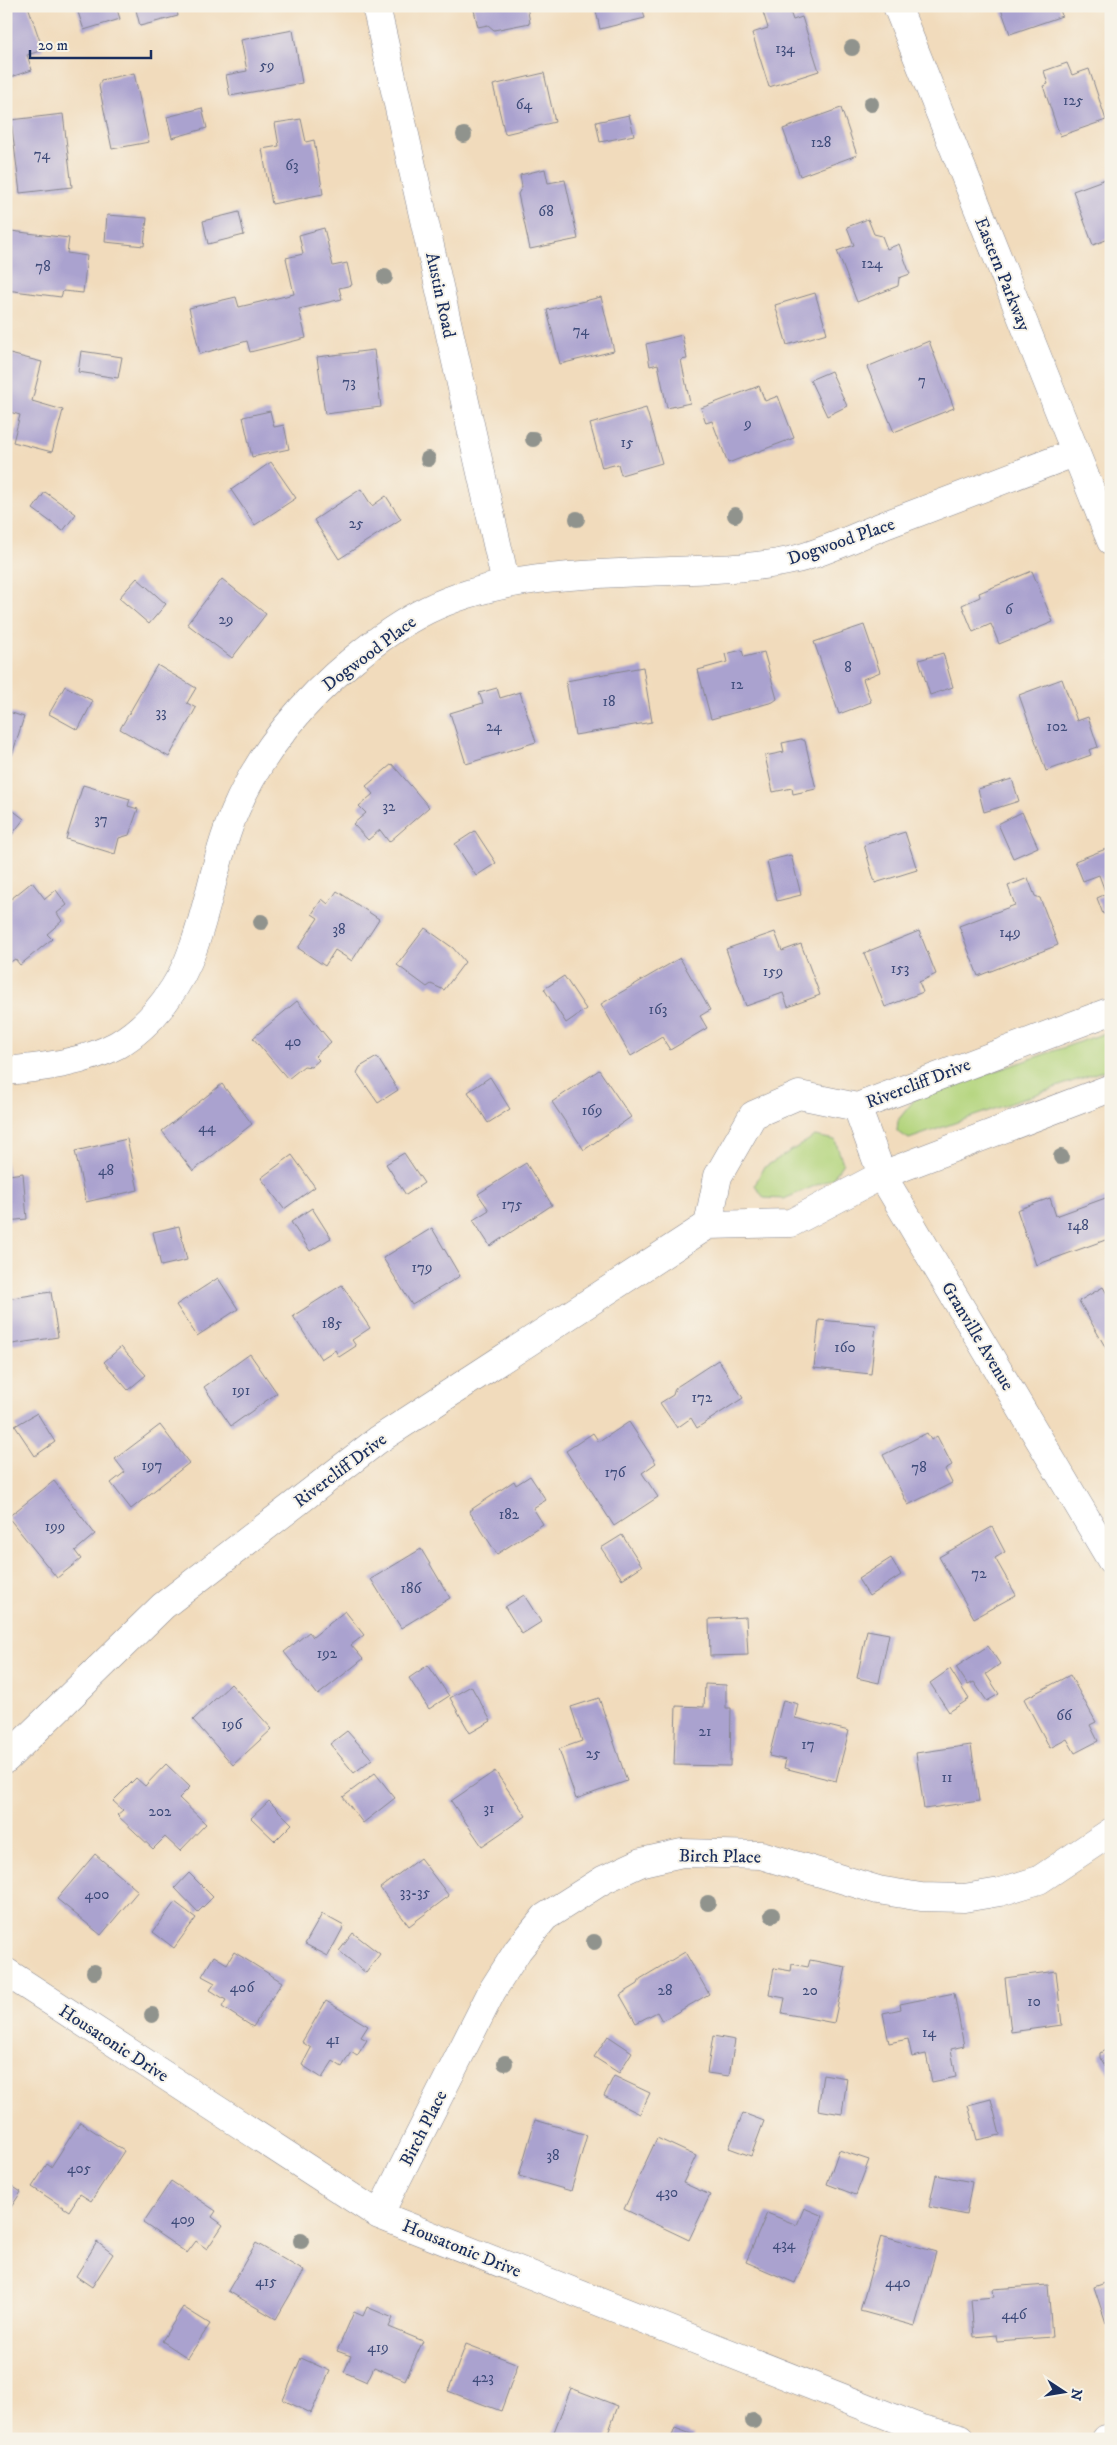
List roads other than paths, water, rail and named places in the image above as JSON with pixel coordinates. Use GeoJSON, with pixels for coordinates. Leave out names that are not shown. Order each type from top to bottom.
{"type":"FeatureCollection","features":[{"type":"Feature","properties":{"kind":"street","name":"Austin Road"},"geometry":{"type":"LineString","coordinates":[[376,6],[506,584]]}},
{"type":"Feature","properties":{"kind":"street","name":"Eastern Parkway"},"geometry":{"type":"LineString","coordinates":[[897,6],[1074,453],[1111,541]]}},
{"type":"Feature","properties":{"kind":"street","name":"Dogwood Place"},"geometry":{"type":"LineString","coordinates":[[6,1071],[82,1059],[117,1044],[143,1024],[165,1002],[180,978],[194,948],[217,857],[236,808],[264,759],[318,690],[392,631],[428,610],[506,584],[579,574],[743,568],[799,559],[1074,453]]}},
{"type":"Feature","properties":{"kind":"street","name":"Rivercliff Drive"},"geometry":{"type":"LineString","coordinates":[[6,1759],[163,1606],[378,1440],[708,1225],[718,1176],[752,1115],[800,1095],[857,1107],[1111,1011]]}},
{"type":"Feature","properties":{"kind":"street"},"geometry":{"type":"LineString","coordinates":[[708,1225],[791,1223],[882,1175],[1111,1088]]}},
{"type":"Feature","properties":{"kind":"street","name":"Granville Avenue"},"geometry":{"type":"LineString","coordinates":[[857,1107],[882,1175],[1111,1560]]}},
{"type":"Feature","properties":{"kind":"street","name":"Birch Place"},"geometry":{"type":"LineString","coordinates":[[379,2215],[492,1991],[518,1950],[545,1917],[603,1880],[642,1862],[682,1853],[761,1855],[878,1890],[921,1897],[964,1898],[1000,1892],[1039,1880],[1111,1832]]}},
{"type":"Feature","properties":{"kind":"street","name":"Housatonic Drive"},"geometry":{"type":"LineString","coordinates":[[6,1972],[379,2215],[919,2428],[960,2439]]}},
{"type":"Feature","properties":{"kind":"street"},"geometry":{"type":"LineString","coordinates":[[1106,2439],[1111,2438]]}}]}
